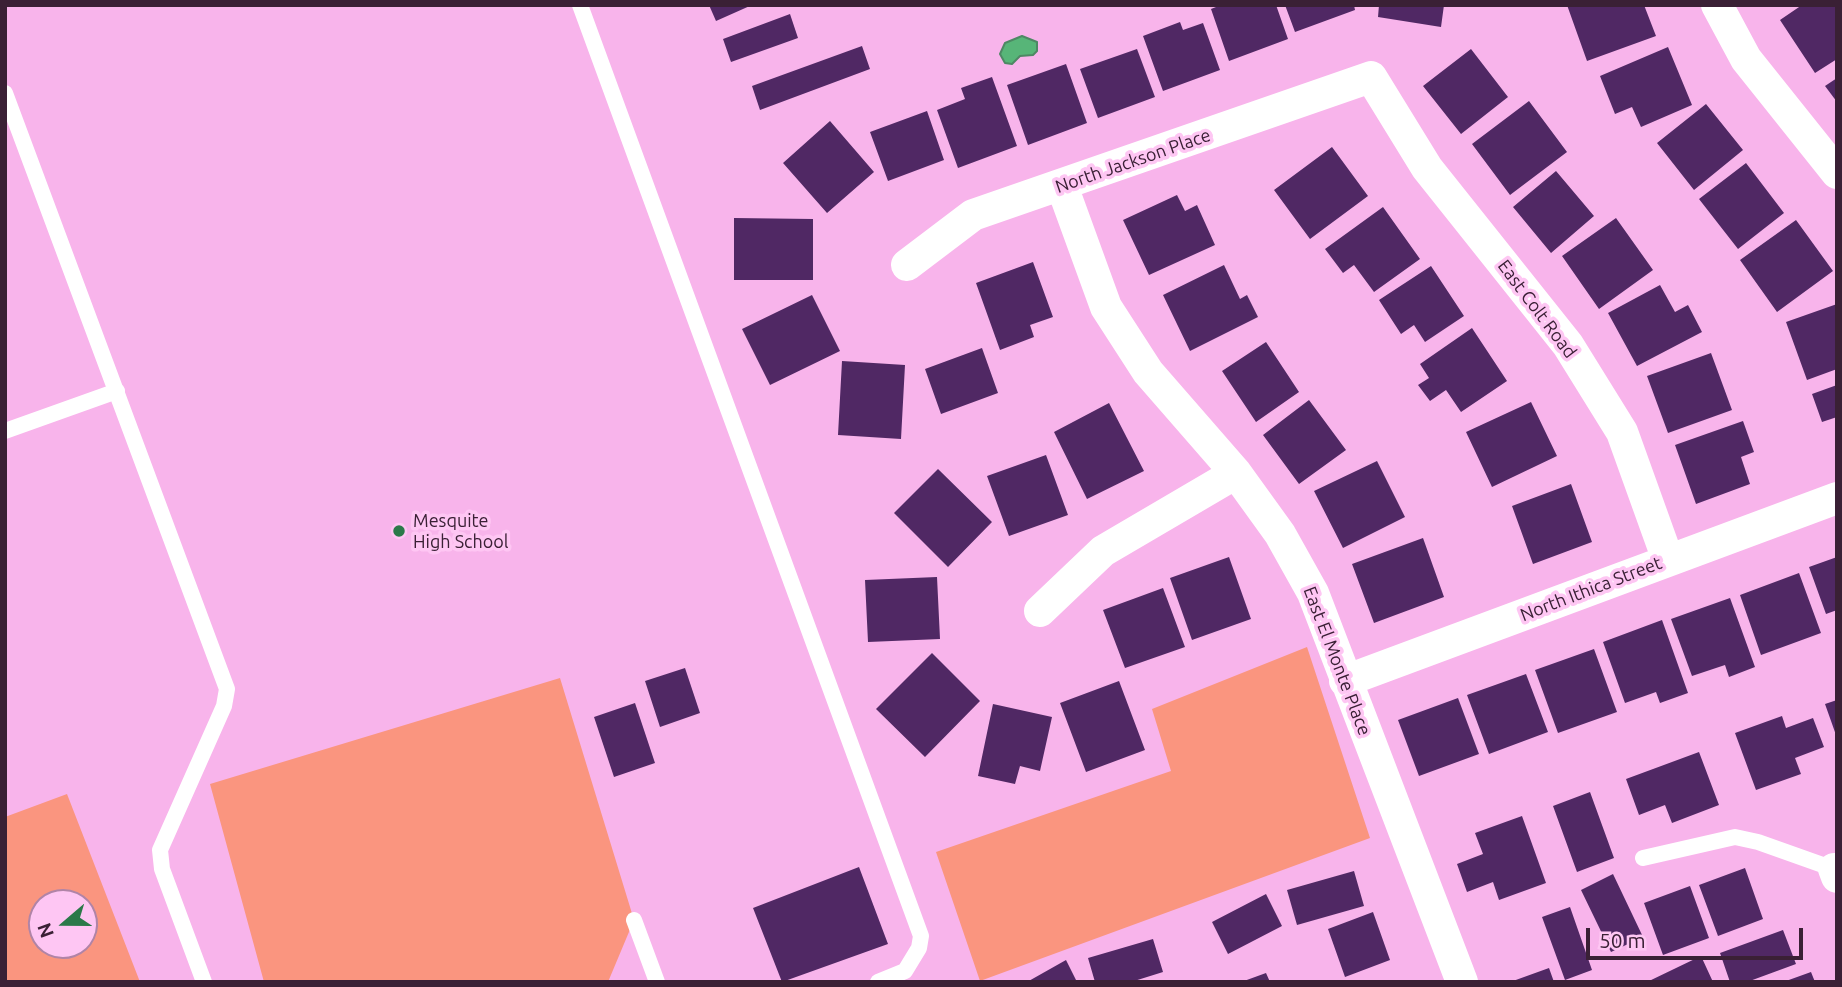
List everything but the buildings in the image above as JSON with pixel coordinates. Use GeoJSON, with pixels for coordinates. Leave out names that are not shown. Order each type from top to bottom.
{"type":"FeatureCollection","features":[{"type":"Feature","properties":{"kind":"street"},"geometry":{"type":"LineString","coordinates":[[1717,5],[1746,59],[1837,173]]}},
{"type":"Feature","properties":{"kind":"street","name":"North Jackson Place"},"geometry":{"type":"LineString","coordinates":[[907,265],[973,215],[1371,77]]}},
{"type":"Feature","properties":{"kind":"street","name":"East Colt Road"},"geometry":{"type":"LineString","coordinates":[[1371,77],[1427,168],[1568,345],[1615,422],[1668,560]]}},
{"type":"Feature","properties":{"kind":"street","name":"East El Monte Place"},"geometry":{"type":"LineString","coordinates":[[1062,186],[1106,307],[1148,372],[1236,473],[1280,534],[1313,593],[1458,981]]}},
{"type":"Feature","properties":{"kind":"street"},"geometry":{"type":"LineString","coordinates":[[1040,611],[1103,551],[1236,473]]}},
{"type":"Feature","properties":{"kind":"street","name":"North Ithica Street"},"geometry":{"type":"LineString","coordinates":[[1345,681],[1837,498]]}},
{"type":"Feature","properties":{"kind":"lane"},"geometry":{"type":"LineString","coordinates":[[580,5],[921,936],[919,948],[905,971],[878,982]]}},
{"type":"Feature","properties":{"kind":"lane"},"geometry":{"type":"LineString","coordinates":[[5,93],[227,690],[224,706],[160,850],[162,869],[204,982]]}},
{"type":"Feature","properties":{"kind":"lane"},"geometry":{"type":"LineString","coordinates":[[5,432],[117,391]]}},
{"type":"Feature","properties":{"kind":"lane"},"geometry":{"type":"LineString","coordinates":[[1643,858],[1735,837],[1758,842],[1835,873]]}},
{"type":"Feature","properties":{"kind":"lane"},"geometry":{"type":"LineString","coordinates":[[634,920],[657,982]]}},
{"type":"Feature","properties":{"kind":"shaded area"},"geometry":{"type":"Polygon","coordinates":[[[1022,36],[1037,42],[1037,51],[1033,55],[1020,56],[1012,64],[1005,63],[1000,54],[1005,43],[1022,36]]]}},
{"type":"Feature","properties":{"kind":"shaded area"},"geometry":{"type":"Polygon","coordinates":[[[1307,647],[1370,838],[980,981],[936,852],[1171,771],[1152,709],[1307,647]]]}},
{"type":"Feature","properties":{"kind":"shaded area"},"geometry":{"type":"Polygon","coordinates":[[[560,678],[634,920],[608,982],[264,982],[210,784],[560,678]]]}},
{"type":"Feature","properties":{"kind":"shaded area"},"geometry":{"type":"Polygon","coordinates":[[[67,794],[140,982],[5,982],[5,817],[67,794]]]}},
{"type":"Feature","properties":{"kind":"place","name":"Mesquite High School"},"geometry":{"type":"Point","coordinates":[399,531]}}]}
